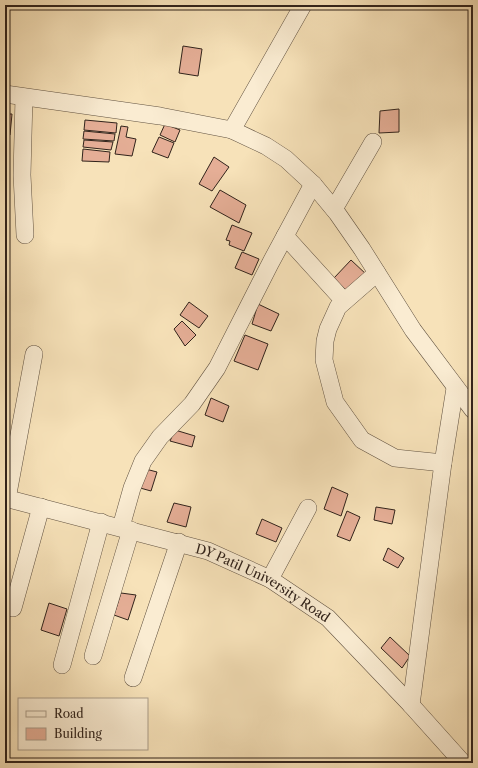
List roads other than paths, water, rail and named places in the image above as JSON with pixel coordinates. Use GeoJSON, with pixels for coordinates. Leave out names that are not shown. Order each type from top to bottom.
{"type":"FeatureCollection","features":[{"type":"Feature","properties":{"kind":"street"},"geometry":{"type":"LineString","coordinates":[[232,130],[303,5]]}},
{"type":"Feature","properties":{"kind":"street"},"geometry":{"type":"LineString","coordinates":[[5,94],[160,116],[232,130],[266,146],[286,159],[313,184],[334,210],[377,273],[413,330],[473,410]]}},
{"type":"Feature","properties":{"kind":"street"},"geometry":{"type":"LineString","coordinates":[[24,97],[22,175],[25,235]]}},
{"type":"Feature","properties":{"kind":"street"},"geometry":{"type":"LineString","coordinates":[[334,210],[374,142]]}},
{"type":"Feature","properties":{"kind":"street"},"geometry":{"type":"LineString","coordinates":[[93,656],[126,529],[132,488],[143,461],[160,437],[196,399],[217,368],[313,184]]}},
{"type":"Feature","properties":{"kind":"street"},"geometry":{"type":"LineString","coordinates":[[285,236],[344,301]]}},
{"type":"Feature","properties":{"kind":"street"},"geometry":{"type":"LineString","coordinates":[[377,273],[344,301],[333,316],[325,341],[324,360],[335,402],[362,440],[395,458],[443,463]]}},
{"type":"Feature","properties":{"kind":"street"},"geometry":{"type":"LineString","coordinates":[[6,499],[34,354]]}},
{"type":"Feature","properties":{"kind":"street"},"geometry":{"type":"LineString","coordinates":[[411,705],[443,463],[455,388]]}},
{"type":"Feature","properties":{"kind":"street","name":"DY Patil University Road"},"geometry":{"type":"LineString","coordinates":[[6,499],[179,542],[233,561],[270,578],[328,618],[411,705],[463,763]]}},
{"type":"Feature","properties":{"kind":"street"},"geometry":{"type":"LineString","coordinates":[[13,608],[41,507]]}},
{"type":"Feature","properties":{"kind":"street"},"geometry":{"type":"LineString","coordinates":[[270,578],[308,508]]}},
{"type":"Feature","properties":{"kind":"street"},"geometry":{"type":"LineString","coordinates":[[62,665],[101,522]]}},
{"type":"Feature","properties":{"kind":"street"},"geometry":{"type":"LineString","coordinates":[[133,678],[179,542]]}}]}
